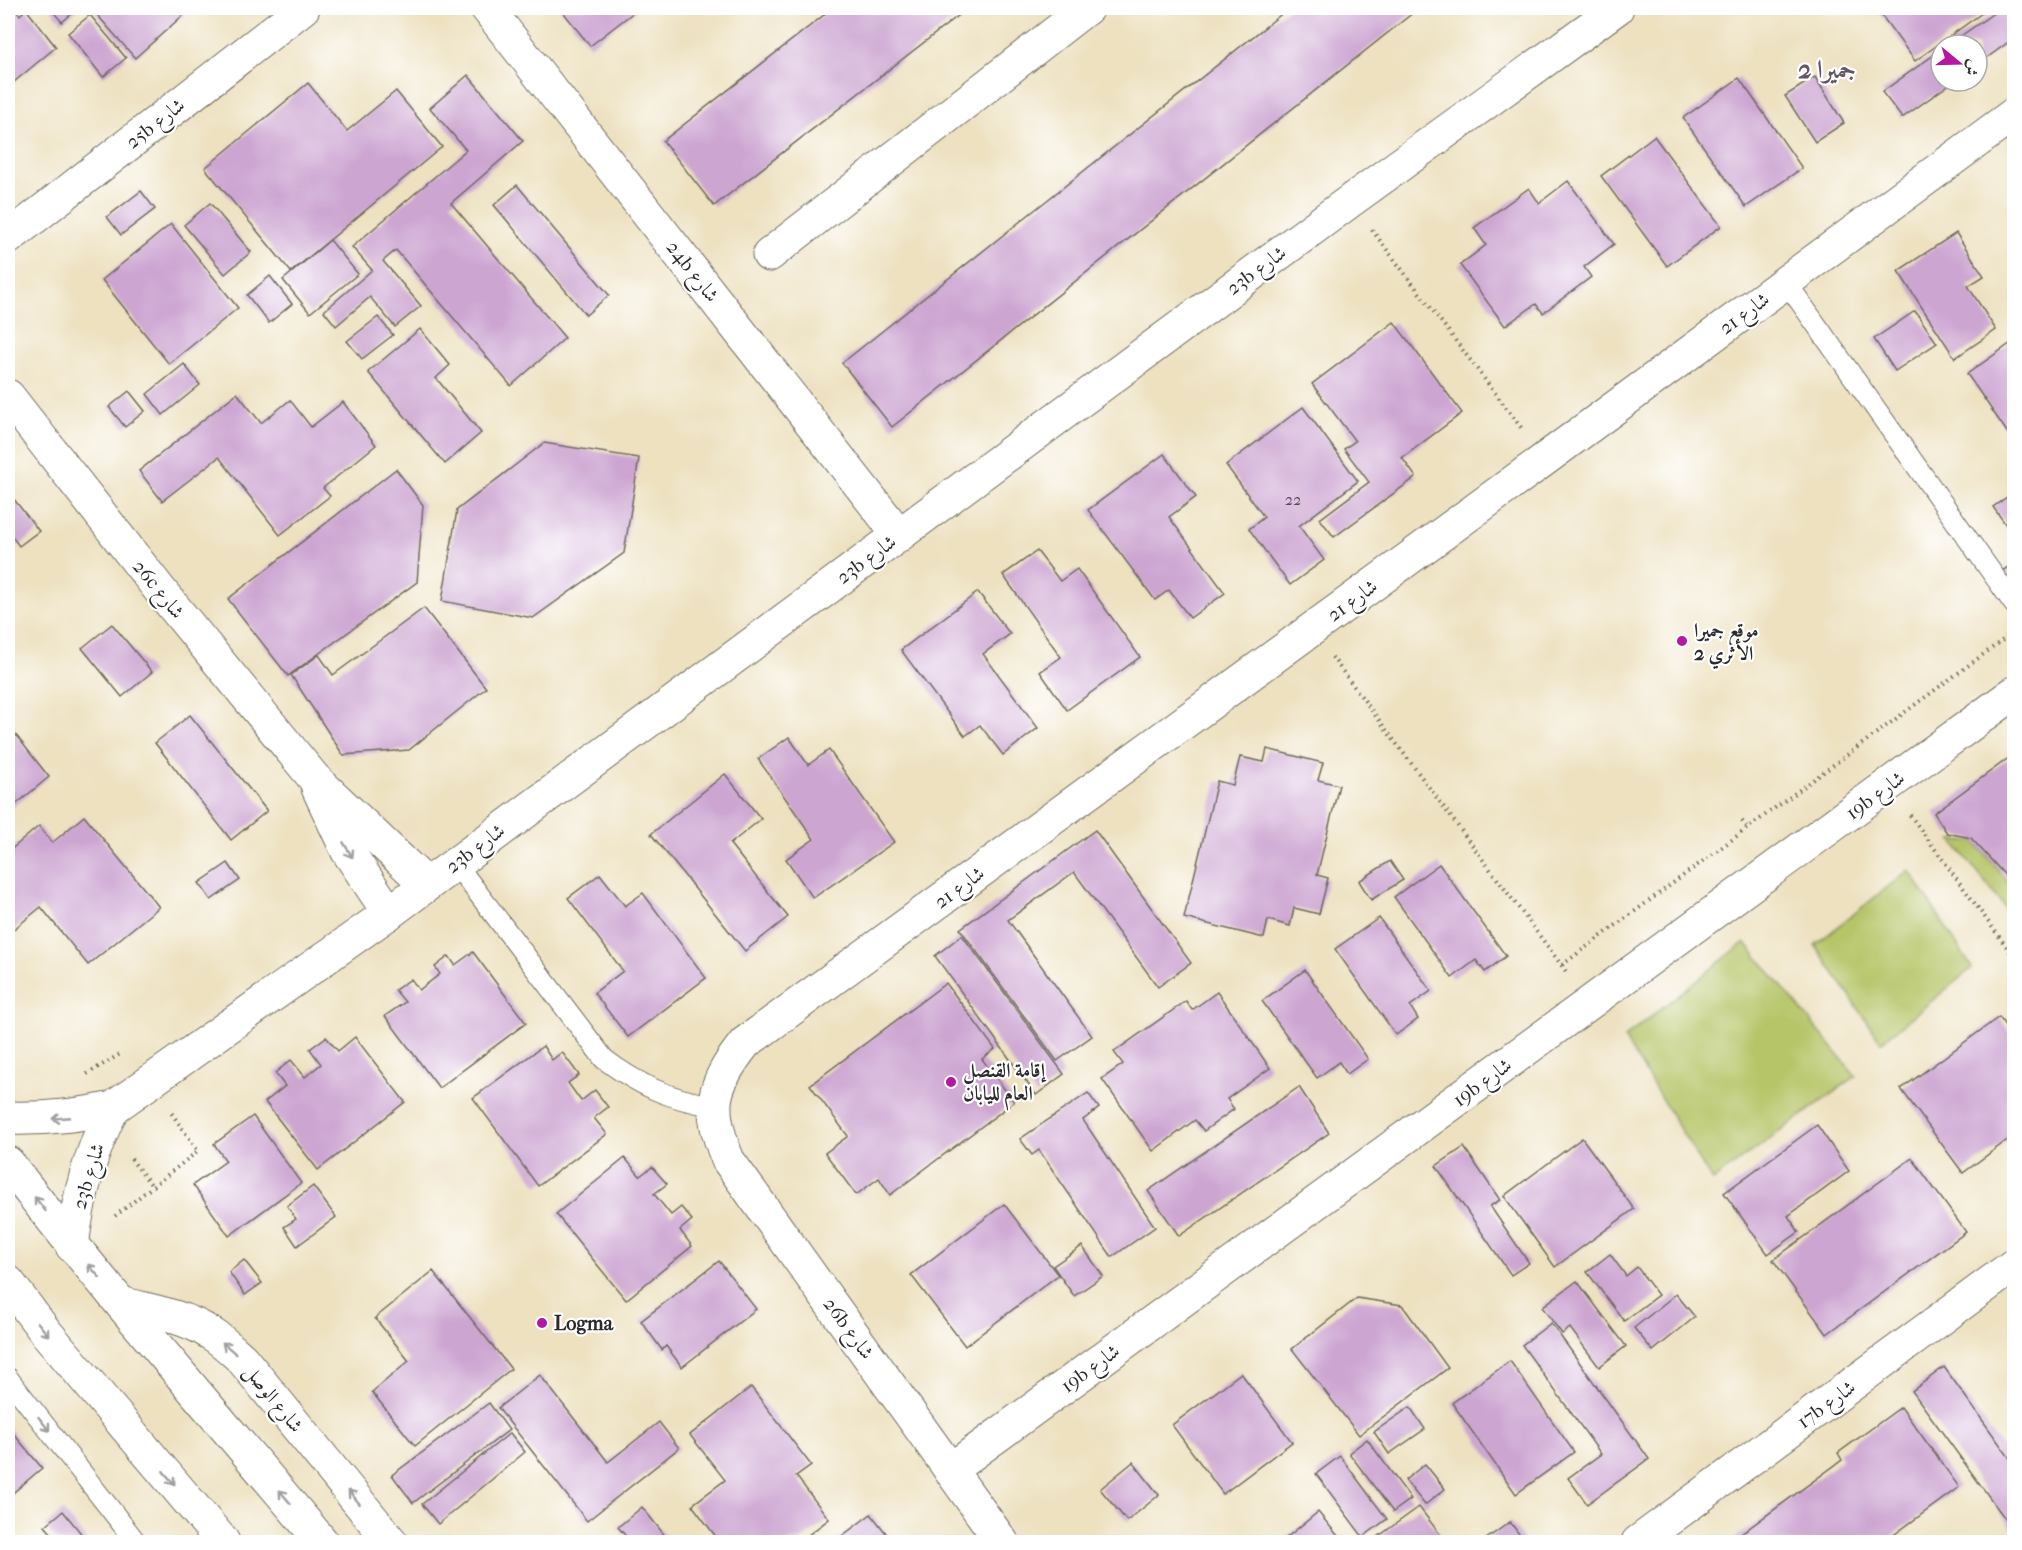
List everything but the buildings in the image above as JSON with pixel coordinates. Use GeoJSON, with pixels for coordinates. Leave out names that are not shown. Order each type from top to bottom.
{"type":"FeatureCollection","features":[{"type":"Feature","properties":{"kind":"street","name":"25b شارع"},"geometry":{"type":"LineString","coordinates":[[8,238],[303,8]]}},
{"type":"Feature","properties":{"kind":"street","name":"24b شارع"},"geometry":{"type":"LineString","coordinates":[[488,8],[898,535]]}},
{"type":"Feature","properties":{"kind":"street"},"geometry":{"type":"LineString","coordinates":[[769,255],[1054,17],[1087,8]]}},
{"type":"Feature","properties":{"kind":"street","name":"23b شارع"},"geometry":{"type":"LineString","coordinates":[[8,1118],[40,1119],[77,1116],[113,1108],[389,913],[1350,201],[1617,8]]}},
{"type":"Feature","properties":{"kind":"street","name":"شارع 21"},"geometry":{"type":"LineString","coordinates":[[714,1106],[730,1061],[745,1043],[2014,114]]}},
{"type":"Feature","properties":{"kind":"street","name":"26c شارع"},"geometry":{"type":"LineString","coordinates":[[8,396],[163,594],[314,778],[426,884]]}},
{"type":"Feature","properties":{"kind":"street","name":"19b شارع"},"geometry":{"type":"LineString","coordinates":[[950,1470],[2014,693]]}},
{"type":"Feature","properties":{"kind":"street","name":"26c شارع"},"geometry":{"type":"LineString","coordinates":[[314,778],[323,803],[347,850],[389,913]]}},
{"type":"Feature","properties":{"kind":"street","name":"26b شارع"},"geometry":{"type":"LineString","coordinates":[[714,1106],[718,1135],[729,1160],[1002,1542]]}},
{"type":"Feature","properties":{"kind":"street","name":"23b شارع"},"geometry":{"type":"LineString","coordinates":[[72,1246],[75,1214],[82,1184],[92,1154],[113,1108]]}},
{"type":"Feature","properties":{"kind":"street"},"geometry":{"type":"LineString","coordinates":[[8,1163],[72,1246],[322,1542]]}},
{"type":"Feature","properties":{"kind":"street","name":"17b شارع"},"geometry":{"type":"LineString","coordinates":[[1638,1542],[2014,1265]]}},
{"type":"Feature","properties":{"kind":"street"},"geometry":{"type":"LineString","coordinates":[[8,1282],[44,1330],[224,1542]]}},
{"type":"Feature","properties":{"kind":"street","name":"شارع الوصل"},"geometry":{"type":"LineString","coordinates":[[121,1303],[188,1322],[208,1331],[226,1344],[242,1359],[391,1542]]}},
{"type":"Feature","properties":{"kind":"lane"},"geometry":{"type":"LineString","coordinates":[[1786,282],[2014,604]]}},
{"type":"Feature","properties":{"kind":"lane"},"geometry":{"type":"LineString","coordinates":[[455,863],[604,1059],[628,1077],[655,1091],[684,1101],[714,1106]]}},
{"type":"Feature","properties":{"kind":"lane"},"geometry":{"type":"LineString","coordinates":[[8,1378],[136,1542]]}},
{"type":"Feature","properties":{"kind":"path"},"geometry":{"type":"LineString","coordinates":[[1350,201],[1545,459]]}},
{"type":"Feature","properties":{"kind":"path"},"geometry":{"type":"LineString","coordinates":[[1311,629],[1590,1003]]}},
{"type":"Feature","properties":{"kind":"path"},"geometry":{"type":"LineString","coordinates":[[1562,965],[2014,632]]}},
{"type":"Feature","properties":{"kind":"path"},"geometry":{"type":"LineString","coordinates":[[1889,785],[2014,957]]}},
{"type":"Feature","properties":{"kind":"path"},"geometry":{"type":"LineString","coordinates":[[1742,821],[1748,828]]}},
{"type":"Feature","properties":{"kind":"path"},"geometry":{"type":"LineString","coordinates":[[81,1077],[126,1051],[198,1151],[107,1222]]}},
{"type":"Feature","properties":{"kind":"green space"},"geometry":{"type":"Polygon","coordinates":[[[1952,840],[1974,841],[2014,889],[2014,919],[1952,840]]]}},
{"type":"Feature","properties":{"kind":"green space"},"geometry":{"type":"Polygon","coordinates":[[[1909,870],[1972,968],[1881,1042],[1815,945],[1909,870]]]}},
{"type":"Feature","properties":{"kind":"green space"},"geometry":{"type":"Polygon","coordinates":[[[1745,942],[1856,1076],[1712,1181],[1624,1038],[1745,942]]]}},
{"type":"Feature","properties":{"kind":"place","name":"موقع جميرا 2 الأثري"},"geometry":{"type":"Point","coordinates":[1682,641]}},
{"type":"Feature","properties":{"kind":"place","name":"إقامة القنصل العام لليابان"},"geometry":{"type":"Point","coordinates":[951,1082]}},
{"type":"Feature","properties":{"kind":"place","name":"Logma"},"geometry":{"type":"Point","coordinates":[542,1323]}},
{"type":"Feature","properties":{"kind":"district","name":"جميرا 2"},"geometry":{"type":"Point","coordinates":[1827,69]}}]}
